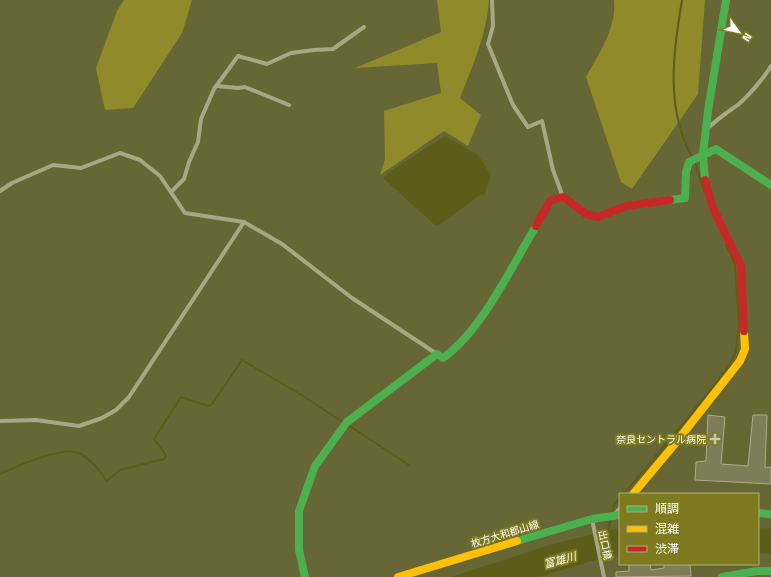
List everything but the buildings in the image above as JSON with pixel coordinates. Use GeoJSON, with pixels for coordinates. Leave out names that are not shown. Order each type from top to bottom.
{"type":"FeatureCollection","features":[{"type":"Feature","properties":{"kind":"street"},"geometry":{"type":"LineString","coordinates":[[492,0],[493,26],[488,44],[513,105],[528,127],[542,121],[553,170],[563,197],[586,214],[598,217],[626,206],[685,198],[686,172],[689,162],[716,149],[771,185]]}},
{"type":"Feature","properties":{"kind":"street"},"geometry":{"type":"LineString","coordinates":[[634,493],[657,467],[740,361],[745,349],[741,266],[713,208],[704,175],[703,154],[726,0]]}},
{"type":"Feature","properties":{"kind":"street"},"geometry":{"type":"LineString","coordinates":[[171,192],[184,179],[189,162],[198,142],[201,119],[217,86],[238,56],[267,64],[291,53],[314,50],[333,50],[364,27]]}},
{"type":"Feature","properties":{"kind":"street"},"geometry":{"type":"LineString","coordinates":[[706,131],[718,118],[739,103],[767,73],[771,66]]}},
{"type":"Feature","properties":{"kind":"street"},"geometry":{"type":"LineString","coordinates":[[217,86],[238,88],[245,87],[289,105]]}},
{"type":"Feature","properties":{"kind":"street"},"geometry":{"type":"LineString","coordinates":[[0,191],[12,183],[53,165],[81,168],[120,153],[140,160],[160,176],[185,213],[244,222],[282,244],[352,298],[443,358],[454,350],[486,311],[550,201],[563,197]]}},
{"type":"Feature","properties":{"kind":"street"},"geometry":{"type":"LineString","coordinates":[[0,421],[36,420],[79,426],[102,418],[116,410],[129,397],[244,222]]}},
{"type":"Feature","properties":{"kind":"street"},"geometry":{"type":"LineString","coordinates":[[305,577],[300,550],[299,511],[315,466],[347,422],[437,354]]}},
{"type":"Feature","properties":{"kind":"street"},"geometry":{"type":"LineString","coordinates":[[759,513],[771,514]]}},
{"type":"Feature","properties":{"kind":"street","name":"枚方大和郡山線"},"geometry":{"type":"LineString","coordinates":[[400,577],[616,516]]}},
{"type":"Feature","properties":{"kind":"street","name":"出口橋"},"geometry":{"type":"LineString","coordinates":[[592,523],[604,577]]}},
{"type":"Feature","properties":{"kind":"street"},"geometry":{"type":"LineString","coordinates":[[722,577],[757,571],[771,571]]}},
{"type":"Feature","properties":{"kind":"shaded area"},"geometry":{"type":"Polygon","coordinates":[[[124,0],[192,0],[182,33],[133,108],[105,110],[96,68],[117,11],[124,0]]]}},
{"type":"Feature","properties":{"kind":"shaded area"},"geometry":{"type":"Polygon","coordinates":[[[437,0],[489,0],[488,13],[482,38],[460,98],[481,115],[468,146],[444,131],[380,175],[385,159],[384,111],[441,93],[437,63],[355,68],[441,32],[437,0]]]}},
{"type":"Feature","properties":{"kind":"shaded area"},"geometry":{"type":"Polygon","coordinates":[[[614,0],[705,0],[698,94],[632,189],[621,182],[586,77],[610,30],[613,20],[614,0]]]}},
{"type":"Feature","properties":{"kind":"water"},"geometry":{"type":"Polygon","coordinates":[[[445,136],[478,155],[491,175],[484,196],[481,194],[441,224],[436,226],[383,178],[395,168],[445,136]]]}},
{"type":"Feature","properties":{"kind":"water","name":"富雄川"},"geometry":{"type":"Polygon","coordinates":[[[619,528],[619,556],[592,561],[539,577],[451,577],[553,544],[619,528]]]}},
{"type":"Feature","properties":{"kind":"water"},"geometry":{"type":"Polygon","coordinates":[[[759,528],[771,529],[771,554],[759,553],[759,528]]]}},
{"type":"Feature","properties":{"kind":"waterway"},"geometry":{"type":"LineString","coordinates":[[682,0],[674,60],[675,101],[678,121],[684,140],[693,159]]}},
{"type":"Feature","properties":{"kind":"waterway"},"geometry":{"type":"LineString","coordinates":[[695,163],[705,193]]}},
{"type":"Feature","properties":{"kind":"waterway"},"geometry":{"type":"LineString","coordinates":[[625,493],[730,365],[736,351],[739,323],[735,264],[726,245]]}},
{"type":"Feature","properties":{"kind":"waterway"},"geometry":{"type":"LineString","coordinates":[[0,474],[51,454],[72,451],[87,458],[107,481],[120,470],[164,459],[166,455],[154,439],[181,397],[209,406],[212,404],[242,360],[300,394],[344,423]]}},
{"type":"Feature","properties":{"kind":"waterway"},"geometry":{"type":"LineString","coordinates":[[348,425],[409,465]]}},
{"type":"Feature","properties":{"kind":"waterway"},"geometry":{"type":"LineString","coordinates":[[612,513],[614,505],[619,499]]}},
{"type":"Feature","properties":{"kind":"waterway"},"geometry":{"type":"LineString","coordinates":[[607,534],[611,519]]}},
{"type":"Feature","properties":{"kind":"traffic: fast"},"geometry":{"type":"LineString","coordinates":[[705,180],[703,154],[708,111],[726,0]]}},
{"type":"Feature","properties":{"kind":"traffic: fast"},"geometry":{"type":"LineString","coordinates":[[670,200],[685,198],[686,172],[689,162],[716,149],[771,185]]}},
{"type":"Feature","properties":{"kind":"traffic: fast"},"geometry":{"type":"LineString","coordinates":[[305,577],[299,550],[299,511],[315,466],[347,422],[437,354],[443,358],[457,346],[483,315],[495,297],[536,226]]}},
{"type":"Feature","properties":{"kind":"traffic: fast"},"geometry":{"type":"LineString","coordinates":[[759,513],[771,514]]}},
{"type":"Feature","properties":{"kind":"traffic: fast"},"geometry":{"type":"LineString","coordinates":[[517,541],[592,519],[619,515]]}},
{"type":"Feature","properties":{"kind":"traffic: fast"},"geometry":{"type":"LineString","coordinates":[[722,577],[757,571],[771,571]]}},
{"type":"Feature","properties":{"kind":"traffic: slow"},"geometry":{"type":"LineString","coordinates":[[634,493],[674,445],[740,361],[745,349],[744,331]]}},
{"type":"Feature","properties":{"kind":"traffic: slow"},"geometry":{"type":"LineString","coordinates":[[398,577],[517,541]]}},
{"type":"Feature","properties":{"kind":"traffic: jam"},"geometry":{"type":"LineString","coordinates":[[705,180],[713,208],[741,266],[744,331]]}},
{"type":"Feature","properties":{"kind":"traffic: jam"},"geometry":{"type":"LineString","coordinates":[[536,226],[550,201],[563,197],[586,214],[598,217],[626,206],[670,200]]}},
{"type":"Feature","properties":{"kind":"place","name":"奈良セントラル病院"},"geometry":{"type":"Point","coordinates":[715,439]}}]}
